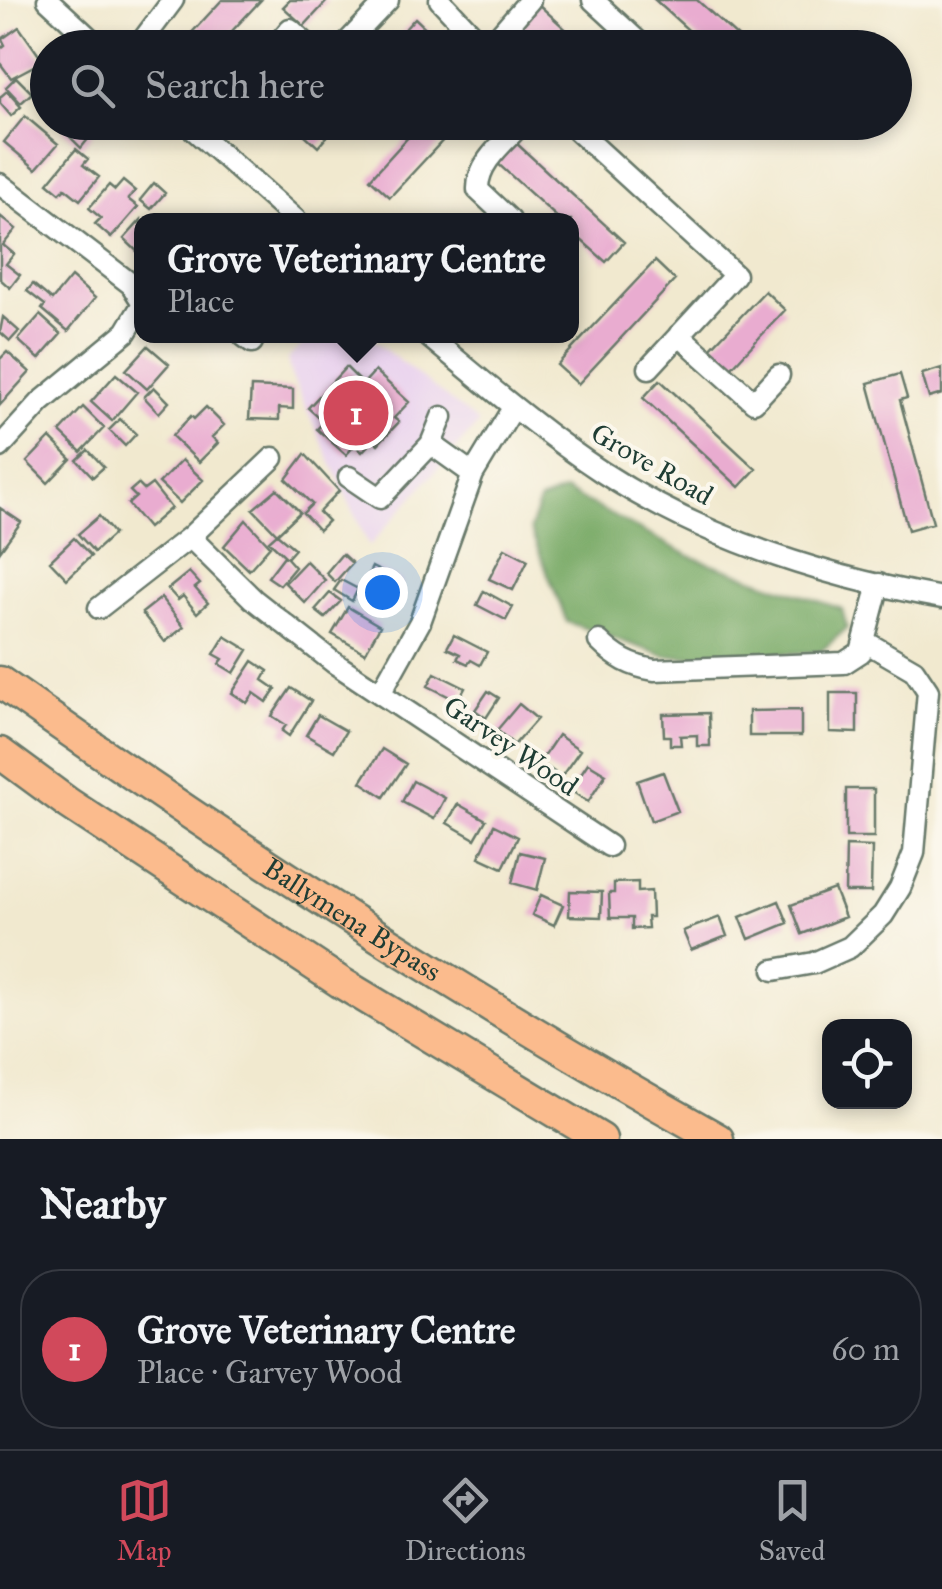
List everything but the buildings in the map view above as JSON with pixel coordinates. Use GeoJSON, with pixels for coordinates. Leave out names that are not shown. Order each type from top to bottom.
{"type":"FeatureCollection","features":[{"type":"Feature","properties":{"kind":"highway","name":"Ballymena Bypass"},"geometry":{"type":"LineString","coordinates":[[0,682],[350,919],[718,1139]]}},
{"type":"Feature","properties":{"kind":"highway","name":"Ballymena Bypass"},"geometry":{"type":"LineString","coordinates":[[0,753],[68,803],[340,982],[601,1139]]}},
{"type":"Feature","properties":{"kind":"street"},"geometry":{"type":"LineString","coordinates":[[48,0],[80,30]]}},
{"type":"Feature","properties":{"kind":"street"},"geometry":{"type":"LineString","coordinates":[[150,30],[173,0]]}},
{"type":"Feature","properties":{"kind":"street"},"geometry":{"type":"LineString","coordinates":[[359,30],[388,0]]}},
{"type":"Feature","properties":{"kind":"street"},"geometry":{"type":"LineString","coordinates":[[440,0],[469,30]]}},
{"type":"Feature","properties":{"kind":"street"},"geometry":{"type":"LineString","coordinates":[[502,30],[530,0]]}},
{"type":"Feature","properties":{"kind":"street"},"geometry":{"type":"LineString","coordinates":[[593,0],[626,30]]}},
{"type":"Feature","properties":{"kind":"street"},"geometry":{"type":"LineString","coordinates":[[205,140],[288,213]]}},
{"type":"Feature","properties":{"kind":"street"},"geometry":{"type":"LineString","coordinates":[[503,213],[478,190],[478,182],[482,168],[506,140]]}},
{"type":"Feature","properties":{"kind":"street"},"geometry":{"type":"LineString","coordinates":[[588,140],[735,274],[649,368]]}},
{"type":"Feature","properties":{"kind":"street"},"geometry":{"type":"LineString","coordinates":[[0,184],[130,284],[134,291]]}},
{"type":"Feature","properties":{"kind":"street"},"geometry":{"type":"LineString","coordinates":[[0,447],[40,402],[126,332],[134,317]]}},
{"type":"Feature","properties":{"kind":"street"},"geometry":{"type":"LineString","coordinates":[[679,336],[754,402],[779,375]]}},
{"type":"Feature","properties":{"kind":"street","name":"Grove Road"},"geometry":{"type":"LineString","coordinates":[[436,343],[513,408],[603,473],[666,508],[773,554],[942,598]]}},
{"type":"Feature","properties":{"kind":"street"},"geometry":{"type":"LineString","coordinates":[[381,692],[420,622],[472,474],[513,408]]}},
{"type":"Feature","properties":{"kind":"street"},"geometry":{"type":"LineString","coordinates":[[349,477],[380,498],[431,444],[442,417]]}},
{"type":"Feature","properties":{"kind":"street"},"geometry":{"type":"LineString","coordinates":[[431,444],[472,474]]}},
{"type":"Feature","properties":{"kind":"street"},"geometry":{"type":"LineString","coordinates":[[98,608],[190,538],[274,458]]}},
{"type":"Feature","properties":{"kind":"street","name":"Garvey Wood"},"geometry":{"type":"LineString","coordinates":[[190,538],[292,632],[609,846]]}},
{"type":"Feature","properties":{"kind":"street"},"geometry":{"type":"LineString","coordinates":[[599,642],[634,667],[654,670],[839,664],[855,658],[864,641],[879,584]]}},
{"type":"Feature","properties":{"kind":"street"},"geometry":{"type":"LineString","coordinates":[[774,970],[814,964],[858,941],[889,907],[914,853],[928,691],[914,670],[864,641]]}},
{"type":"Feature","properties":{"kind":"shaded area"},"geometry":{"type":"Polygon","coordinates":[[[304,343],[377,343],[479,423],[369,546],[291,375],[287,359],[304,343]]]}},
{"type":"Feature","properties":{"kind":"green space"},"geometry":{"type":"Polygon","coordinates":[[[565,491],[692,557],[842,609],[847,628],[820,652],[710,657],[665,656],[567,622],[530,529],[540,501],[565,491]]]}},
{"type":"Feature","properties":{"kind":"place","name":"Grove Veterinary Centre"},"geometry":{"type":"Point","coordinates":[356,413]}}]}
